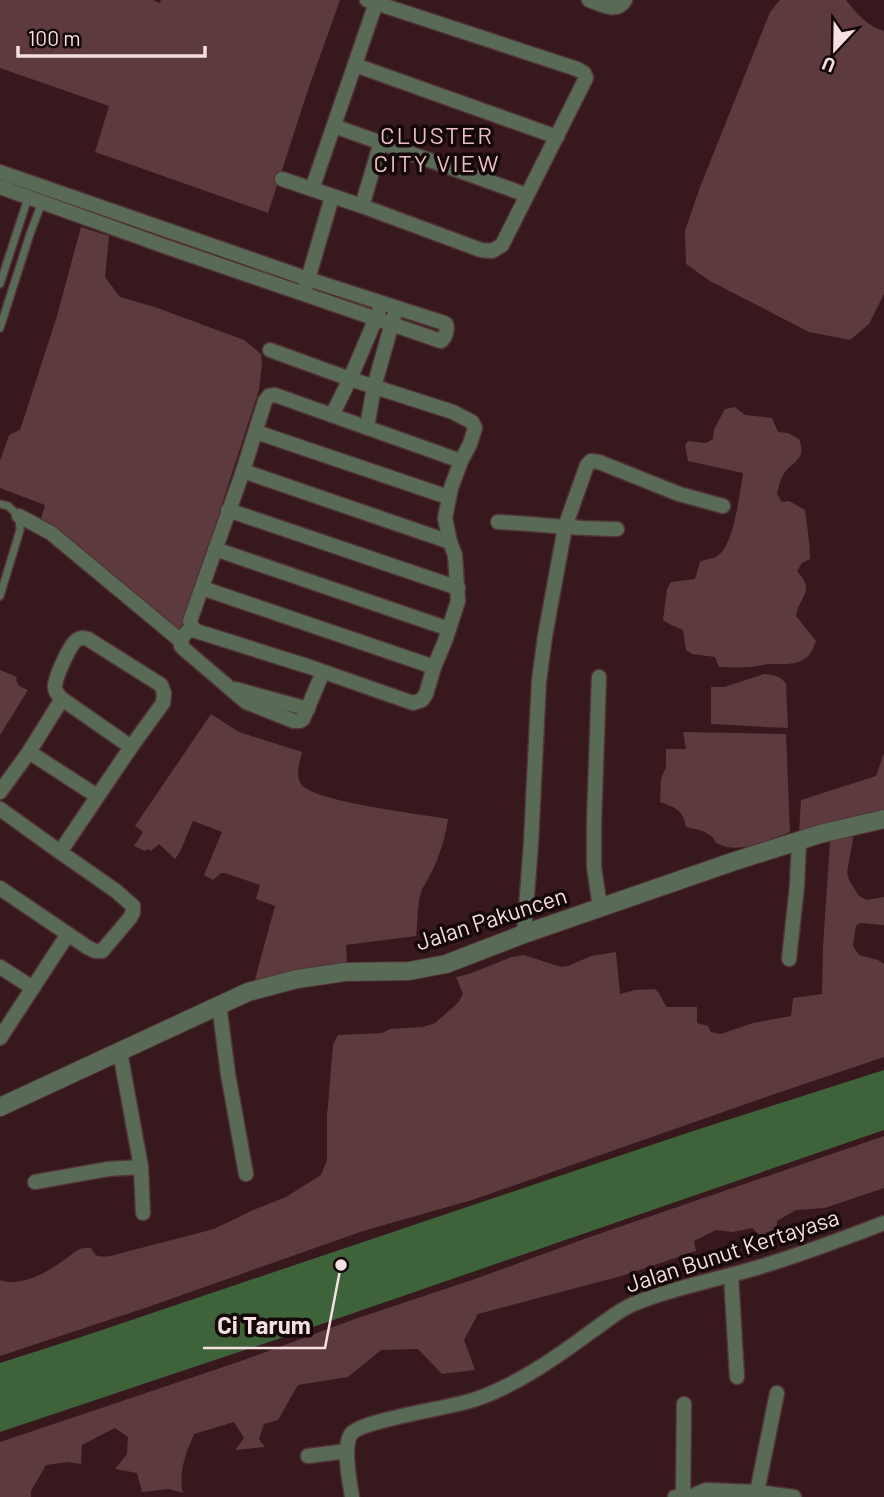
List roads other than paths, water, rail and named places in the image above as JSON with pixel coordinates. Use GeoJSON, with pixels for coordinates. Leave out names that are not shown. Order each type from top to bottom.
{"type":"FeatureCollection","features":[{"type":"Feature","properties":{"kind":"street"},"geometry":{"type":"LineString","coordinates":[[589,0],[618,8],[625,0]]}},
{"type":"Feature","properties":{"kind":"street"},"geometry":{"type":"LineString","coordinates":[[282,179],[312,190],[332,197],[362,206],[481,250],[492,251],[502,245],[586,78],[584,73],[372,2],[355,65],[312,190]]}},
{"type":"Feature","properties":{"kind":"street"},"geometry":{"type":"LineString","coordinates":[[355,65],[557,138]]}},
{"type":"Feature","properties":{"kind":"street"},"geometry":{"type":"LineString","coordinates":[[334,126],[527,195]]}},
{"type":"Feature","properties":{"kind":"street"},"geometry":{"type":"LineString","coordinates":[[362,206],[381,142]]}},
{"type":"Feature","properties":{"kind":"street"},"geometry":{"type":"LineString","coordinates":[[0,172],[305,287],[391,324],[441,341],[444,339],[446,324],[382,303],[305,287],[0,187]]}},
{"type":"Feature","properties":{"kind":"street"},"geometry":{"type":"LineString","coordinates":[[305,287],[332,197]]}},
{"type":"Feature","properties":{"kind":"street"},"geometry":{"type":"LineString","coordinates":[[332,415],[382,303]]}},
{"type":"Feature","properties":{"kind":"street"},"geometry":{"type":"LineString","coordinates":[[367,428],[374,387],[397,309]]}},
{"type":"Feature","properties":{"kind":"street"},"geometry":{"type":"LineString","coordinates":[[270,350],[453,412],[472,422],[475,428],[448,497],[445,518],[455,555],[458,601],[426,694],[422,701],[413,703],[197,631],[190,621],[265,401],[269,396],[275,395],[461,461]]}},
{"type":"Feature","properties":{"kind":"street"},"geometry":{"type":"LineString","coordinates":[[256,432],[448,497]]}},
{"type":"Feature","properties":{"kind":"street"},"geometry":{"type":"LineString","coordinates":[[524,934],[539,681],[545,636],[565,527],[587,465],[591,461],[598,462],[679,494],[723,506]]}},
{"type":"Feature","properties":{"kind":"street"},"geometry":{"type":"LineString","coordinates":[[243,471],[450,542]]}},
{"type":"Feature","properties":{"kind":"street"},"geometry":{"type":"LineString","coordinates":[[228,510],[458,588]]}},
{"type":"Feature","properties":{"kind":"street"},"geometry":{"type":"LineString","coordinates":[[19,516],[51,533],[181,641],[184,649],[246,702],[300,721],[308,709],[323,672]]}},
{"type":"Feature","properties":{"kind":"street"},"geometry":{"type":"LineString","coordinates":[[498,523],[617,529]]}},
{"type":"Feature","properties":{"kind":"street"},"geometry":{"type":"LineString","coordinates":[[215,549],[449,629]]}},
{"type":"Feature","properties":{"kind":"street"},"geometry":{"type":"LineString","coordinates":[[202,588],[434,667]]}},
{"type":"Feature","properties":{"kind":"street"},"geometry":{"type":"LineString","coordinates":[[181,641],[192,627]]}},
{"type":"Feature","properties":{"kind":"street"},"geometry":{"type":"LineString","coordinates":[[60,852],[163,703],[164,693],[161,685],[88,639],[81,638],[74,642],[64,662],[55,685],[56,693],[131,747]]}},
{"type":"Feature","properties":{"kind":"street"},"geometry":{"type":"LineString","coordinates":[[599,677],[594,867],[600,907]]}},
{"type":"Feature","properties":{"kind":"street"},"geometry":{"type":"LineString","coordinates":[[0,792],[62,699]]}},
{"type":"Feature","properties":{"kind":"street"},"geometry":{"type":"LineString","coordinates":[[29,752],[97,796]]}},
{"type":"Feature","properties":{"kind":"street"},"geometry":{"type":"LineString","coordinates":[[0,809],[116,891],[133,906],[133,912],[102,951],[95,951],[0,888]]}},
{"type":"Feature","properties":{"kind":"street","name":"Jalan Pakuncen"},"geometry":{"type":"LineString","coordinates":[[0,1107],[248,992],[297,979],[345,972],[409,971],[446,964],[732,862],[799,841],[884,820]]}},
{"type":"Feature","properties":{"kind":"street"},"geometry":{"type":"LineString","coordinates":[[789,959],[799,841]]}},
{"type":"Feature","properties":{"kind":"street"},"geometry":{"type":"LineString","coordinates":[[0,1038],[68,934]]}},
{"type":"Feature","properties":{"kind":"street"},"geometry":{"type":"LineString","coordinates":[[0,967],[33,988]]}},
{"type":"Feature","properties":{"kind":"street"},"geometry":{"type":"LineString","coordinates":[[219,1004],[246,1174]]}},
{"type":"Feature","properties":{"kind":"street"},"geometry":{"type":"LineString","coordinates":[[120,1052],[141,1167],[143,1213]]}},
{"type":"Feature","properties":{"kind":"street"},"geometry":{"type":"LineString","coordinates":[[35,1182],[108,1168],[141,1167]]}},
{"type":"Feature","properties":{"kind":"street","name":"Jalan Bunut Kertayasa"},"geometry":{"type":"LineString","coordinates":[[347,1451],[351,1434],[358,1429],[381,1420],[453,1406],[498,1390],[555,1356],[621,1310],[699,1282],[732,1275],[810,1250],[884,1223]]}},
{"type":"Feature","properties":{"kind":"street"},"geometry":{"type":"LineString","coordinates":[[732,1275],[737,1377]]}},
{"type":"Feature","properties":{"kind":"street"},"geometry":{"type":"LineString","coordinates":[[757,1492],[777,1393]]}},
{"type":"Feature","properties":{"kind":"street"},"geometry":{"type":"LineString","coordinates":[[684,1404],[689,1496]]}},
{"type":"Feature","properties":{"kind":"street"},"geometry":{"type":"LineString","coordinates":[[308,1456],[347,1451],[352,1497]]}},
{"type":"Feature","properties":{"kind":"street"},"geometry":{"type":"LineString","coordinates":[[675,1497],[689,1496],[706,1490],[794,1497]]}},
{"type":"Feature","properties":{"kind":"lane"},"geometry":{"type":"LineString","coordinates":[[0,284],[2,272],[35,200]]}},
{"type":"Feature","properties":{"kind":"lane"},"geometry":{"type":"LineString","coordinates":[[0,328],[17,276],[35,200]]}},
{"type":"Feature","properties":{"kind":"lane"},"geometry":{"type":"LineString","coordinates":[[2,272],[17,276]]}},
{"type":"Feature","properties":{"kind":"lane"},"geometry":{"type":"LineString","coordinates":[[0,504],[8,506],[19,516],[20,530],[0,596]]}},
{"type":"Feature","properties":{"kind":"place","name":"Ci Tarum"},"geometry":{"type":"Point","coordinates":[341,1265]}},
{"type":"Feature","properties":{"kind":"district","name":"CLUSTER CITY VIEW"},"geometry":{"type":"Point","coordinates":[437,148]}}]}
